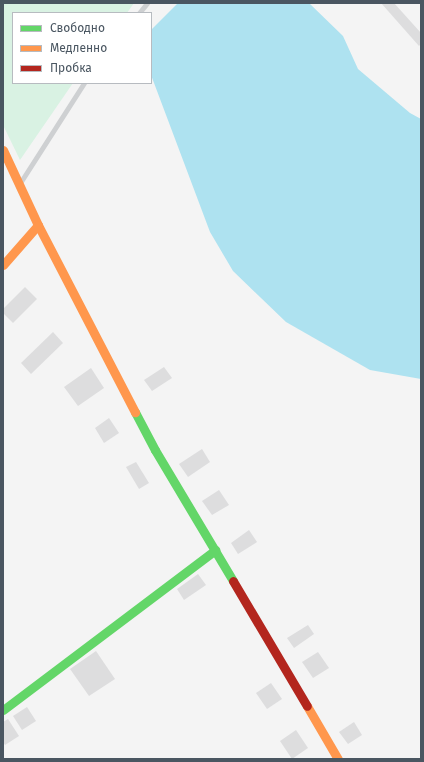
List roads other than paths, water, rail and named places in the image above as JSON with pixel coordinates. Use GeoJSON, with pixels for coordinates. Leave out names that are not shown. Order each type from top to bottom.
{"type":"FeatureCollection","features":[{"type":"Feature","properties":{"kind":"street"},"geometry":{"type":"LineString","coordinates":[[3,150],[38,226],[156,450],[338,759]]}},
{"type":"Feature","properties":{"kind":"street"},"geometry":{"type":"LineString","coordinates":[[3,265],[38,226]]}},
{"type":"Feature","properties":{"kind":"street"},"geometry":{"type":"LineString","coordinates":[[3,710],[215,550]]}},
{"type":"Feature","properties":{"kind":"lane"},"geometry":{"type":"LineString","coordinates":[[140,12],[147,3]]}},
{"type":"Feature","properties":{"kind":"lane"},"geometry":{"type":"LineString","coordinates":[[19,185],[83,84]]}},
{"type":"Feature","properties":{"kind":"water"},"geometry":{"type":"Polygon","coordinates":[[[178,3],[309,3],[343,36],[358,69],[410,113],[421,119],[421,379],[370,370],[286,322],[233,271],[210,232],[152,78],[152,29],[178,3]]]}}]}
